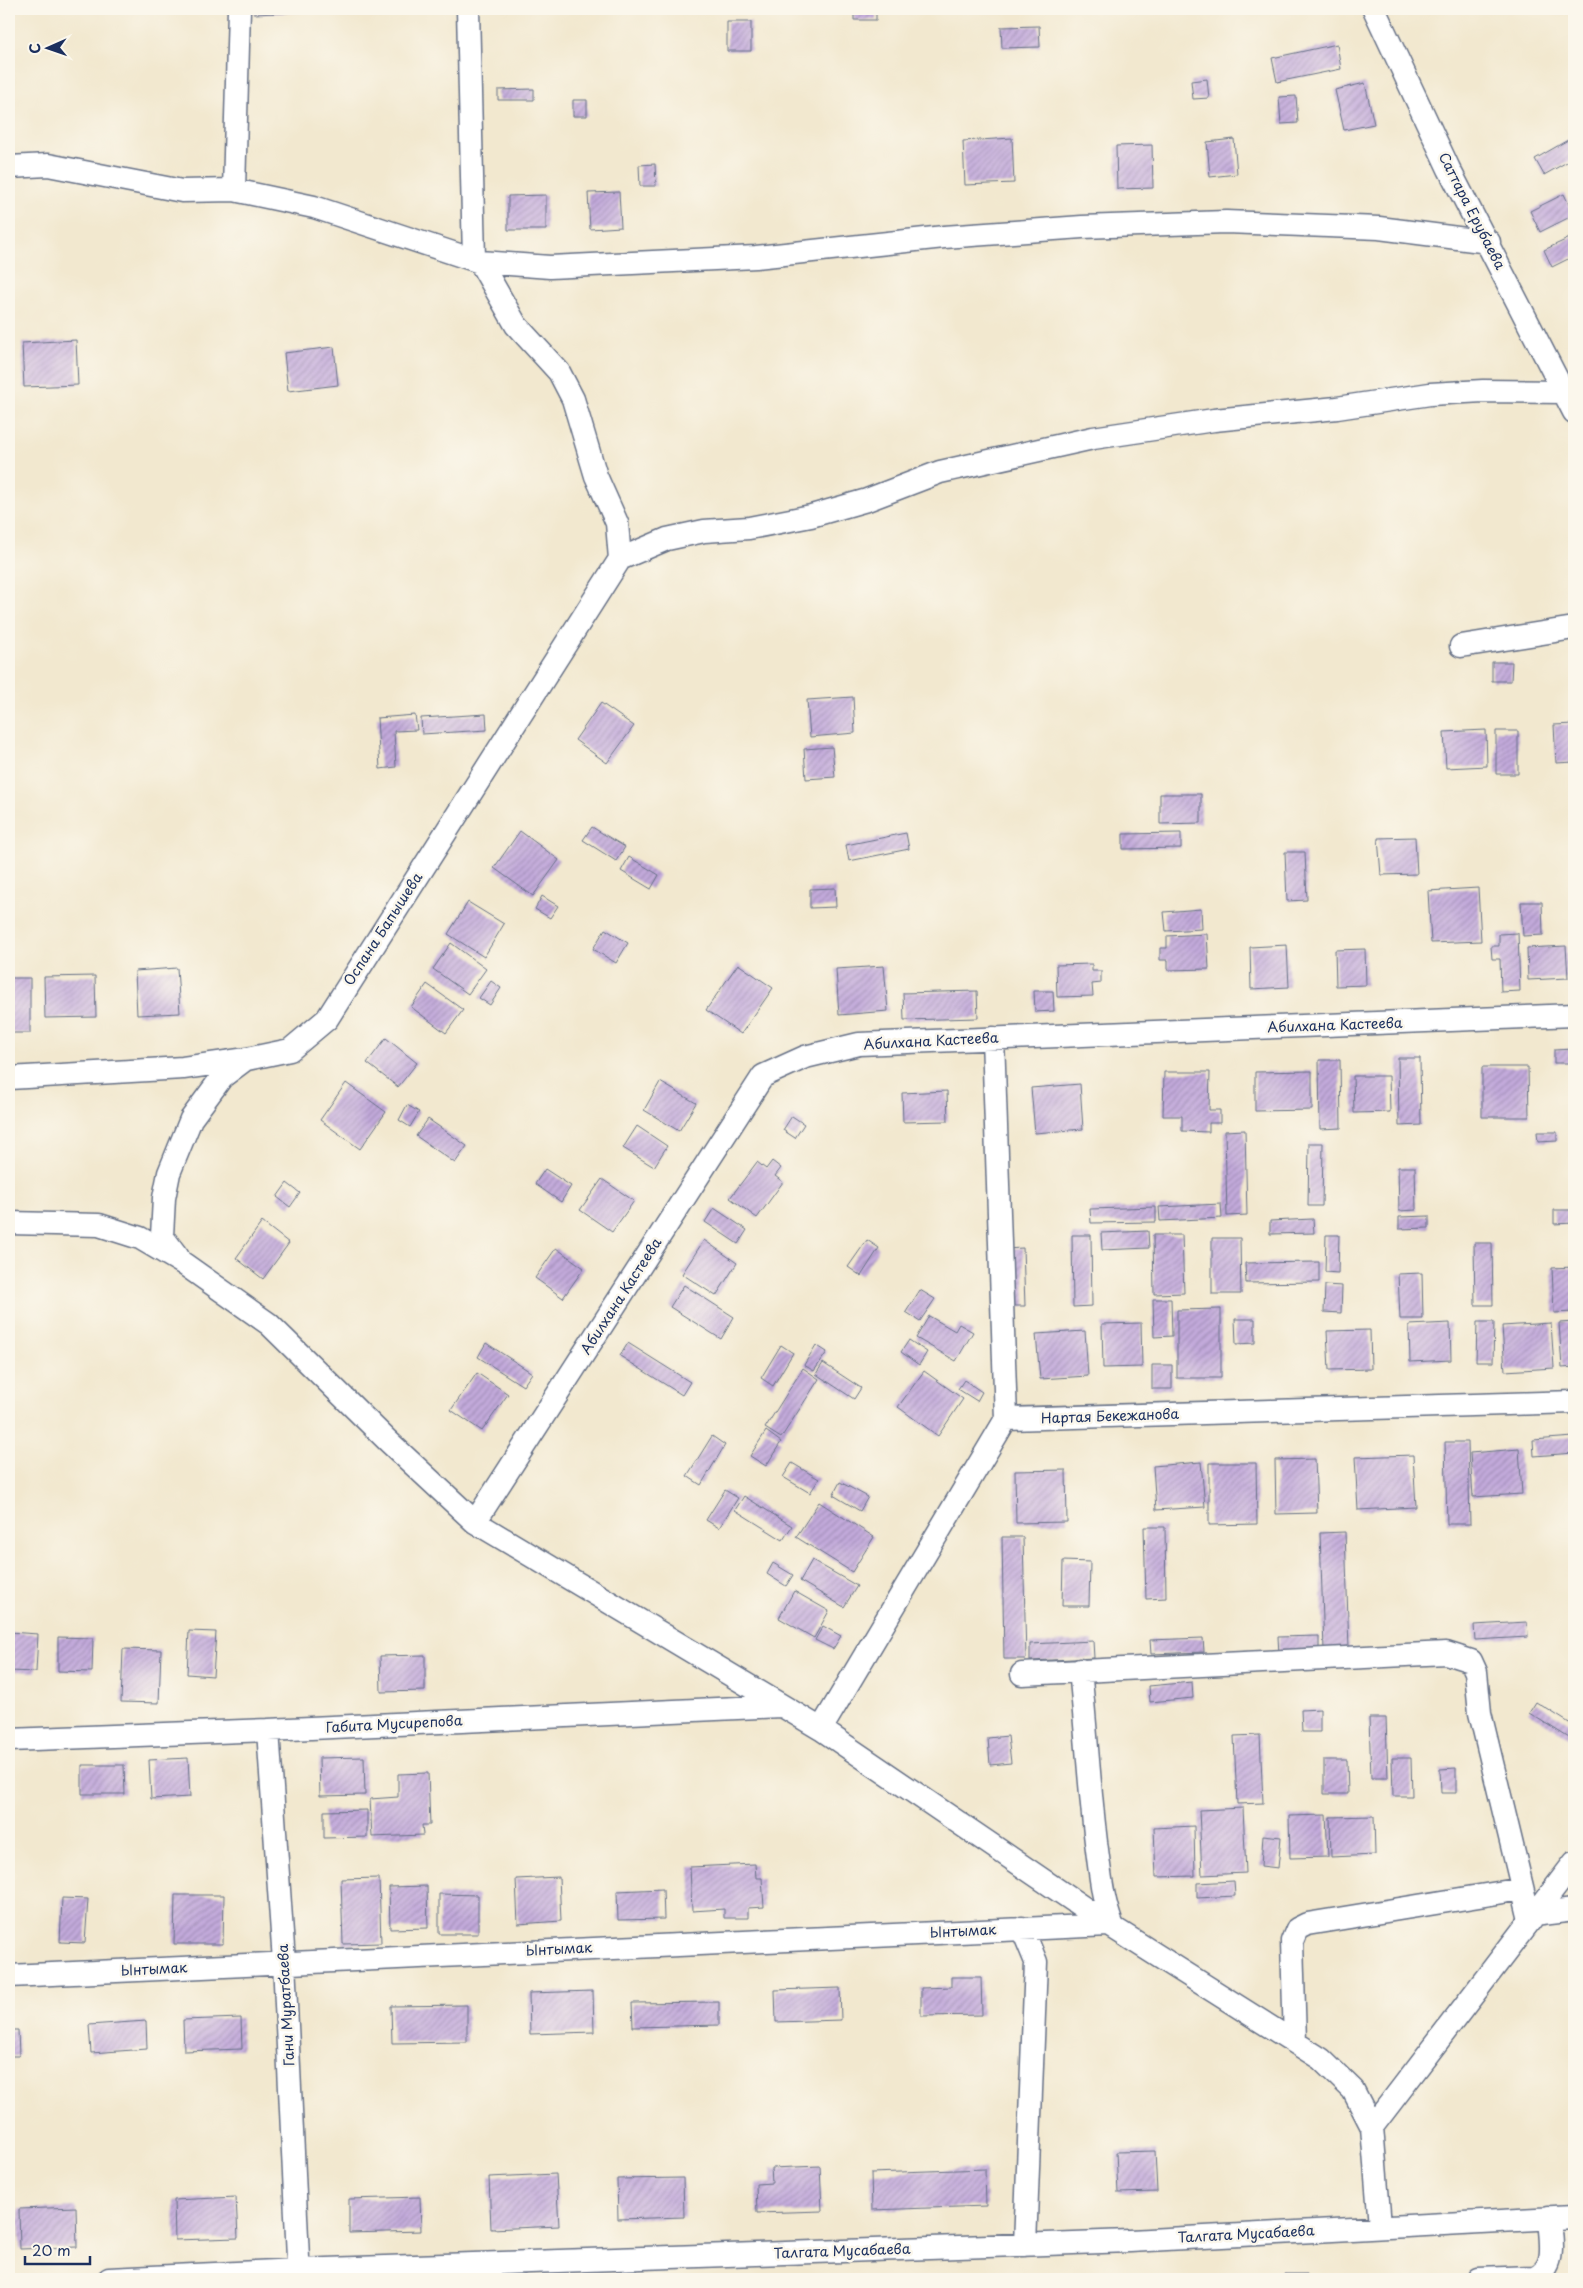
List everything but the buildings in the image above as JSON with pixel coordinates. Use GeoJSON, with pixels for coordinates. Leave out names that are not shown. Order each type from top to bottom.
{"type":"FeatureCollection","features":[{"type":"Feature","properties":{"kind":"street"},"geometry":{"type":"LineString","coordinates":[[234,190],[239,9]]}},
{"type":"Feature","properties":{"kind":"street"},"geometry":{"type":"LineString","coordinates":[[468,9],[477,260],[516,325],[559,372],[573,399],[596,476],[617,523],[620,559],[668,538],[704,531],[749,528],[811,516],[868,500],[940,472],[1093,438],[1214,420],[1337,408],[1430,394],[1483,391],[1563,392]]}},
{"type":"Feature","properties":{"kind":"street","name":"Саттара Ерубаева"},"geometry":{"type":"LineString","coordinates":[[1374,9],[1449,169],[1489,242],[1574,412]]}},
{"type":"Feature","properties":{"kind":"street"},"geometry":{"type":"LineString","coordinates":[[9,167],[48,165],[182,191],[234,190],[314,206],[452,254],[477,260],[550,267],[756,257],[944,237],[1062,228],[1226,222],[1379,228],[1489,242]]}},
{"type":"Feature","properties":{"kind":"street","name":"Оспана Бапышева"},"geometry":{"type":"LineString","coordinates":[[184,1264],[162,1236],[164,1198],[169,1173],[191,1119],[222,1077],[247,1059],[290,1050],[327,1019],[620,559]]}},
{"type":"Feature","properties":{"kind":"street"},"geometry":{"type":"LineString","coordinates":[[1461,646],[1574,628]]}},
{"type":"Feature","properties":{"kind":"street","name":"Абилхана Кастеева"},"geometry":{"type":"LineString","coordinates":[[475,1522],[763,1076],[805,1057],[859,1044],[1574,1015]]}},
{"type":"Feature","properties":{"kind":"street"},"geometry":{"type":"LineString","coordinates":[[821,1729],[1006,1419],[993,1038]]}},
{"type":"Feature","properties":{"kind":"street"},"geometry":{"type":"LineString","coordinates":[[9,1078],[183,1068],[247,1059]]}},
{"type":"Feature","properties":{"kind":"street"},"geometry":{"type":"LineString","coordinates":[[9,1222],[99,1225],[140,1238],[184,1264],[269,1324],[388,1441],[475,1522],[821,1729],[1111,1926],[1321,2059],[1352,2090],[1372,2127],[1380,2226]]}},
{"type":"Feature","properties":{"kind":"street","name":"Нартая Бекежанова"},"geometry":{"type":"LineString","coordinates":[[1006,1419],[1574,1402]]}},
{"type":"Feature","properties":{"kind":"street"},"geometry":{"type":"LineString","coordinates":[[1022,1674],[1446,1653],[1471,1660],[1476,1672],[1480,1712],[1522,1889],[1531,1918]]}},
{"type":"Feature","properties":{"kind":"street"},"geometry":{"type":"LineString","coordinates":[[1080,1670],[1100,1875],[1104,1906],[1111,1926]]}},
{"type":"Feature","properties":{"kind":"street","name":"Габита Мусирепова"},"geometry":{"type":"LineString","coordinates":[[9,1740],[780,1706]]}},
{"type":"Feature","properties":{"kind":"street","name":"Гани Муратбаева"},"geometry":{"type":"LineString","coordinates":[[268,1730],[284,1962],[299,2275]]}},
{"type":"Feature","properties":{"kind":"street"},"geometry":{"type":"LineString","coordinates":[[1372,2127],[1574,1863]]}},
{"type":"Feature","properties":{"kind":"street"},"geometry":{"type":"LineString","coordinates":[[1295,2042],[1292,1941],[1297,1929],[1307,1924],[1522,1889]]}},
{"type":"Feature","properties":{"kind":"street"},"geometry":{"type":"LineString","coordinates":[[1531,1918],[1574,1910]]}},
{"type":"Feature","properties":{"kind":"street","name":"Ынтымак"},"geometry":{"type":"LineString","coordinates":[[9,1976],[1022,1928],[1111,1926]]}},
{"type":"Feature","properties":{"kind":"street"},"geometry":{"type":"LineString","coordinates":[[1022,1928],[1036,1962],[1025,2245]]}},
{"type":"Feature","properties":{"kind":"street","name":"Талгата Мусабаева"},"geometry":{"type":"LineString","coordinates":[[109,2279],[299,2275],[1025,2245],[1574,2217]]}},
{"type":"Feature","properties":{"kind":"street"},"geometry":{"type":"LineString","coordinates":[[1478,2279],[1535,2277],[1543,2274],[1551,2260],[1549,2218]]}}]}
